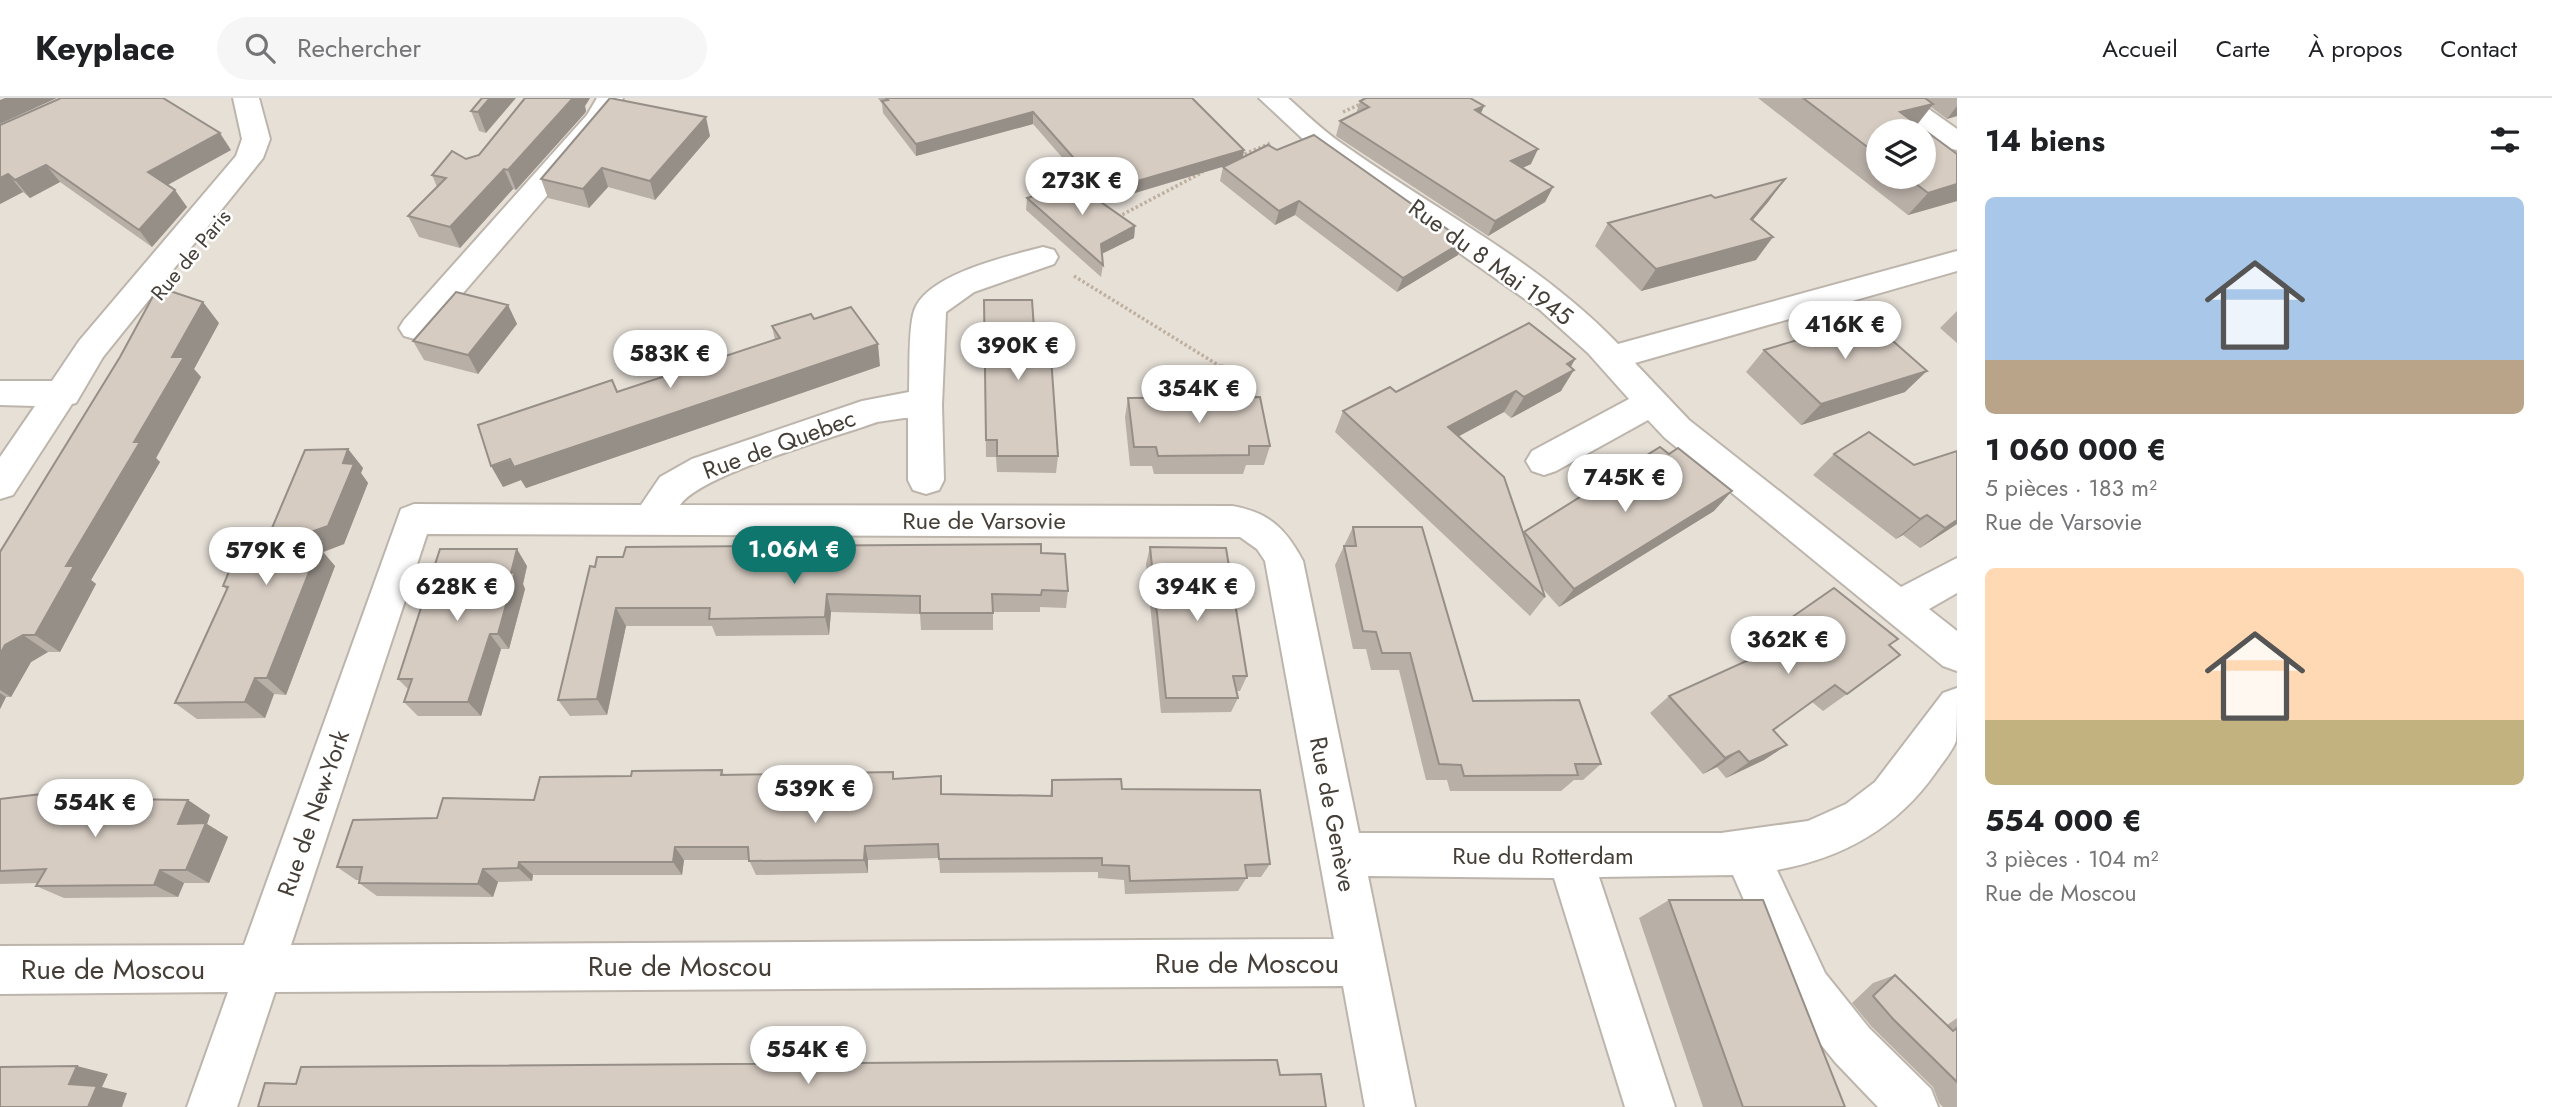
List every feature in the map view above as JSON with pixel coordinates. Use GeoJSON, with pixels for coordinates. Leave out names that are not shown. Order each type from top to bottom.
{"type":"FeatureCollection","features":[{"type":"Feature","properties":{"kind":"street","name":"Rue de Paris"},"geometry":{"type":"LineString","coordinates":[[0,485],[64,394],[91,349],[249,158],[256,139],[246,98]]}},
{"type":"Feature","properties":{"kind":"street","name":"Rue de Paris"},"geometry":{"type":"LineString","coordinates":[[64,394],[110,352],[274,156],[278,138],[269,98]]}},
{"type":"Feature","properties":{"kind":"street"},"geometry":{"type":"LineString","coordinates":[[415,328],[598,119],[610,98]]}},
{"type":"Feature","properties":{"kind":"street","name":"Rue du 8 Mai 1945"},"geometry":{"type":"LineString","coordinates":[[1272,98],[1329,148],[1508,269],[1569,317],[1695,444],[1957,654]]}},
{"type":"Feature","properties":{"kind":"street"},"geometry":{"type":"LineString","coordinates":[[1895,98],[1953,135]]}},
{"type":"Feature","properties":{"kind":"street"},"geometry":{"type":"LineString","coordinates":[[926,480],[925,405],[930,311],[934,303],[958,287],[1044,257]]}},
{"type":"Feature","properties":{"kind":"street"},"geometry":{"type":"LineString","coordinates":[[1611,358],[1957,261]]}},
{"type":"Feature","properties":{"kind":"street"},"geometry":{"type":"LineString","coordinates":[[0,393],[64,394]]}},
{"type":"Feature","properties":{"kind":"street"},"geometry":{"type":"LineString","coordinates":[[1544,461],[1652,402]]}},
{"type":"Feature","properties":{"kind":"street","name":"Rue de Quebec"},"geometry":{"type":"LineString","coordinates":[[652,519],[673,487],[705,469],[874,410],[925,405]]}},
{"type":"Feature","properties":{"kind":"street","name":"Rue de Varsovie"},"geometry":{"type":"LineString","coordinates":[[414,519],[1232,521],[1259,528]]}},
{"type":"Feature","properties":{"kind":"street","name":"Rue de New-York"},"geometry":{"type":"LineString","coordinates":[[212,1107],[414,519]]}},
{"type":"Feature","properties":{"kind":"street","name":"Rue de Genève"},"geometry":{"type":"LineString","coordinates":[[1259,528],[1271,538],[1284,561],[1390,1107]]}},
{"type":"Feature","properties":{"kind":"street"},"geometry":{"type":"LineString","coordinates":[[1898,607],[1957,574]]}},
{"type":"Feature","properties":{"kind":"street"},"geometry":{"type":"LineString","coordinates":[[1913,1107],[1852,1045],[1808,990],[1746,853],[1812,842],[1860,820],[1882,805],[1911,773],[1957,706]]}},
{"type":"Feature","properties":{"kind":"street","name":"Rue du Rotterdam"},"geometry":{"type":"LineString","coordinates":[[1340,854],[1570,857],[1746,853]]}},
{"type":"Feature","properties":{"kind":"street"},"geometry":{"type":"LineString","coordinates":[[1570,857],[1650,1107]]}},
{"type":"Feature","properties":{"kind":"street","name":"Rue de Moscou"},"geometry":{"type":"LineString","coordinates":[[0,970],[1361,962]]}},
{"type":"Feature","properties":{"kind":"path"},"geometry":{"type":"LineString","coordinates":[[1229,160],[1374,98]]}},
{"type":"Feature","properties":{"kind":"path"},"geometry":{"type":"LineString","coordinates":[[1112,221],[1204,172]]}},
{"type":"Feature","properties":{"kind":"path"},"geometry":{"type":"LineString","coordinates":[[1044,257],[1234,374]]}},
{"type":"Feature","properties":{"kind":"shaded area"},"geometry":{"type":"Polygon","coordinates":[[[0,98],[1957,98],[1957,1107],[0,1107],[0,98]]]}},
{"type":"Feature","properties":{"kind":"building"},"geometry":{"type":"Polygon","coordinates":[[[61,98],[163,98],[220,133],[148,172],[175,190],[139,230],[46,165],[15,180],[8,174],[0,178],[0,125],[61,98]]]}},
{"type":"Feature","properties":{"kind":"building"},"geometry":{"type":"Polygon","coordinates":[[[482,98],[490,98],[478,112],[471,111],[482,98]]]}},
{"type":"Feature","properties":{"kind":"building"},"geometry":{"type":"Polygon","coordinates":[[[525,98],[573,98],[508,170],[504,169],[450,227],[408,216],[446,178],[432,175],[452,151],[466,159],[479,155],[525,98]]]}},
{"type":"Feature","properties":{"kind":"building"},"geometry":{"type":"Polygon","coordinates":[[[610,98],[706,117],[650,181],[602,168],[583,189],[541,179],[610,98]]]}},
{"type":"Feature","properties":{"kind":"building"},"geometry":{"type":"Polygon","coordinates":[[[886,98],[1192,98],[1244,150],[1103,191],[1033,112],[916,144],[882,101],[888,100],[886,98]]]}},
{"type":"Feature","properties":{"kind":"building"},"geometry":{"type":"Polygon","coordinates":[[[1366,98],[1470,98],[1484,106],[1475,110],[1538,149],[1511,161],[1553,187],[1495,221],[1340,121],[1369,107],[1360,101],[1366,98]]]}},
{"type":"Feature","properties":{"kind":"building"},"geometry":{"type":"Polygon","coordinates":[[[1803,98],[1925,98],[1933,104],[1900,112],[1910,119],[1866,119],[1866,146],[1803,98]]]}},
{"type":"Feature","properties":{"kind":"building"},"geometry":{"type":"Polygon","coordinates":[[[1314,135],[1464,241],[1403,278],[1299,201],[1279,211],[1223,167],[1268,145],[1277,150],[1314,135]]]}},
{"type":"Feature","properties":{"kind":"building"},"geometry":{"type":"Polygon","coordinates":[[[1936,139],[1957,154],[1957,184],[1928,193],[1923,189],[1936,189],[1936,139]]]}},
{"type":"Feature","properties":{"kind":"building"},"geometry":{"type":"Polygon","coordinates":[[[1785,179],[1751,219],[1773,237],[1656,269],[1608,223],[1711,195],[1715,198],[1785,179]]]}},
{"type":"Feature","properties":{"kind":"building"},"geometry":{"type":"Polygon","coordinates":[[[1075,184],[1135,226],[1101,244],[1103,265],[1027,198],[1075,184]]]}},
{"type":"Feature","properties":{"kind":"building"},"geometry":{"type":"Polygon","coordinates":[[[158,287],[203,302],[172,357],[184,357],[134,442],[140,442],[66,566],[74,566],[35,635],[23,635],[5,645],[0,654],[0,552],[120,357],[158,287]]]}},
{"type":"Feature","properties":{"kind":"building"},"geometry":{"type":"Polygon","coordinates":[[[456,292],[508,305],[468,355],[413,341],[456,292]]]}},
{"type":"Feature","properties":{"kind":"building"},"geometry":{"type":"Polygon","coordinates":[[[984,300],[1032,300],[1035,343],[1050,343],[1058,456],[997,456],[997,440],[986,440],[984,300]]]}},
{"type":"Feature","properties":{"kind":"building"},"geometry":{"type":"Polygon","coordinates":[[[851,307],[878,344],[514,467],[510,459],[491,466],[478,425],[612,380],[617,392],[780,338],[772,326],[811,314],[814,319],[851,307]]]}},
{"type":"Feature","properties":{"kind":"building"},"geometry":{"type":"Polygon","coordinates":[[[1868,319],[1927,371],[1821,404],[1764,350],[1868,319]]]}},
{"type":"Feature","properties":{"kind":"building"},"geometry":{"type":"Polygon","coordinates":[[[1529,323],[1575,359],[1567,364],[1574,370],[1524,397],[1516,391],[1448,427],[1504,477],[1545,597],[1343,411],[1390,387],[1396,392],[1529,323]]]}},
{"type":"Feature","properties":{"kind":"building"},"geometry":{"type":"Polygon","coordinates":[[[1260,397],[1270,446],[1249,446],[1249,455],[1158,456],[1156,447],[1134,447],[1128,398],[1260,397]]]}},
{"type":"Feature","properties":{"kind":"building"},"geometry":{"type":"Polygon","coordinates":[[[1869,432],[1914,465],[1957,451],[1957,520],[1945,528],[1927,515],[1920,519],[1834,454],[1869,432]]]}},
{"type":"Feature","properties":{"kind":"building"},"geometry":{"type":"Polygon","coordinates":[[[1660,447],[1669,454],[1678,448],[1732,491],[1574,589],[1524,532],[1660,447]]]}},
{"type":"Feature","properties":{"kind":"building"},"geometry":{"type":"Polygon","coordinates":[[[348,449],[343,463],[354,464],[328,526],[268,547],[319,547],[267,678],[255,678],[245,702],[175,703],[228,587],[223,586],[239,547],[264,547],[305,450],[348,449]]]}},
{"type":"Feature","properties":{"kind":"building"},"geometry":{"type":"Polygon","coordinates":[[[1353,527],[1422,527],[1473,701],[1579,700],[1601,764],[1575,764],[1578,775],[1464,776],[1461,765],[1439,764],[1410,653],[1382,653],[1376,632],[1363,631],[1344,546],[1356,546],[1353,527]]]}},
{"type":"Feature","properties":{"kind":"building"},"geometry":{"type":"Polygon","coordinates":[[[1041,544],[1041,553],[1065,554],[1068,591],[1042,590],[1041,595],[992,594],[993,613],[920,613],[920,596],[827,594],[825,617],[709,619],[710,608],[616,608],[597,699],[558,700],[590,566],[595,567],[597,557],[623,557],[626,547],[1041,544]]]}},
{"type":"Feature","properties":{"kind":"building"},"geometry":{"type":"Polygon","coordinates":[[[1150,547],[1226,548],[1247,676],[1233,676],[1238,698],[1166,698],[1150,547]]]}},
{"type":"Feature","properties":{"kind":"building"},"geometry":{"type":"Polygon","coordinates":[[[440,549],[517,549],[511,573],[515,572],[498,634],[490,634],[468,702],[404,702],[412,679],[398,679],[440,549]]]}},
{"type":"Feature","properties":{"kind":"building"},"geometry":{"type":"Polygon","coordinates":[[[1834,588],[1898,639],[1889,645],[1900,655],[1847,694],[1835,685],[1773,730],[1787,745],[1749,762],[1739,751],[1725,758],[1669,696],[1775,648],[1762,638],[1834,588]]]}},
{"type":"Feature","properties":{"kind":"building"},"geometry":{"type":"Polygon","coordinates":[[[722,770],[721,775],[893,772],[893,779],[941,776],[941,794],[1052,796],[1052,780],[1121,779],[1122,789],[1260,790],[1270,864],[1245,865],[1247,878],[1130,881],[1129,866],[1102,865],[1102,858],[939,859],[938,844],[865,846],[864,860],[749,861],[748,847],[675,847],[673,862],[519,862],[518,868],[483,869],[478,884],[359,883],[362,867],[337,867],[353,820],[437,818],[443,798],[534,800],[540,777],[631,776],[632,771],[722,770]]]}},
{"type":"Feature","properties":{"kind":"building"},"geometry":{"type":"Polygon","coordinates":[[[58,792],[55,798],[188,800],[178,824],[206,823],[186,870],[160,870],[154,885],[36,886],[46,869],[0,871],[0,799],[58,792]]]}},
{"type":"Feature","properties":{"kind":"building"},"geometry":{"type":"Polygon","coordinates":[[[1669,900],[1763,900],[1845,1107],[1743,1107],[1669,900]]]}},
{"type":"Feature","properties":{"kind":"building"},"geometry":{"type":"Polygon","coordinates":[[[1895,975],[1953,1031],[1957,1028],[1957,1082],[1873,996],[1895,975]]]}},
{"type":"Feature","properties":{"kind":"building"},"geometry":{"type":"Polygon","coordinates":[[[1277,1060],[1280,1075],[1321,1074],[1326,1107],[258,1107],[265,1083],[296,1084],[301,1067],[1277,1060]]]}},
{"type":"Feature","properties":{"kind":"building"},"geometry":{"type":"Polygon","coordinates":[[[77,1066],[69,1084],[97,1086],[88,1107],[0,1107],[0,1067],[77,1066]]]}}]}
